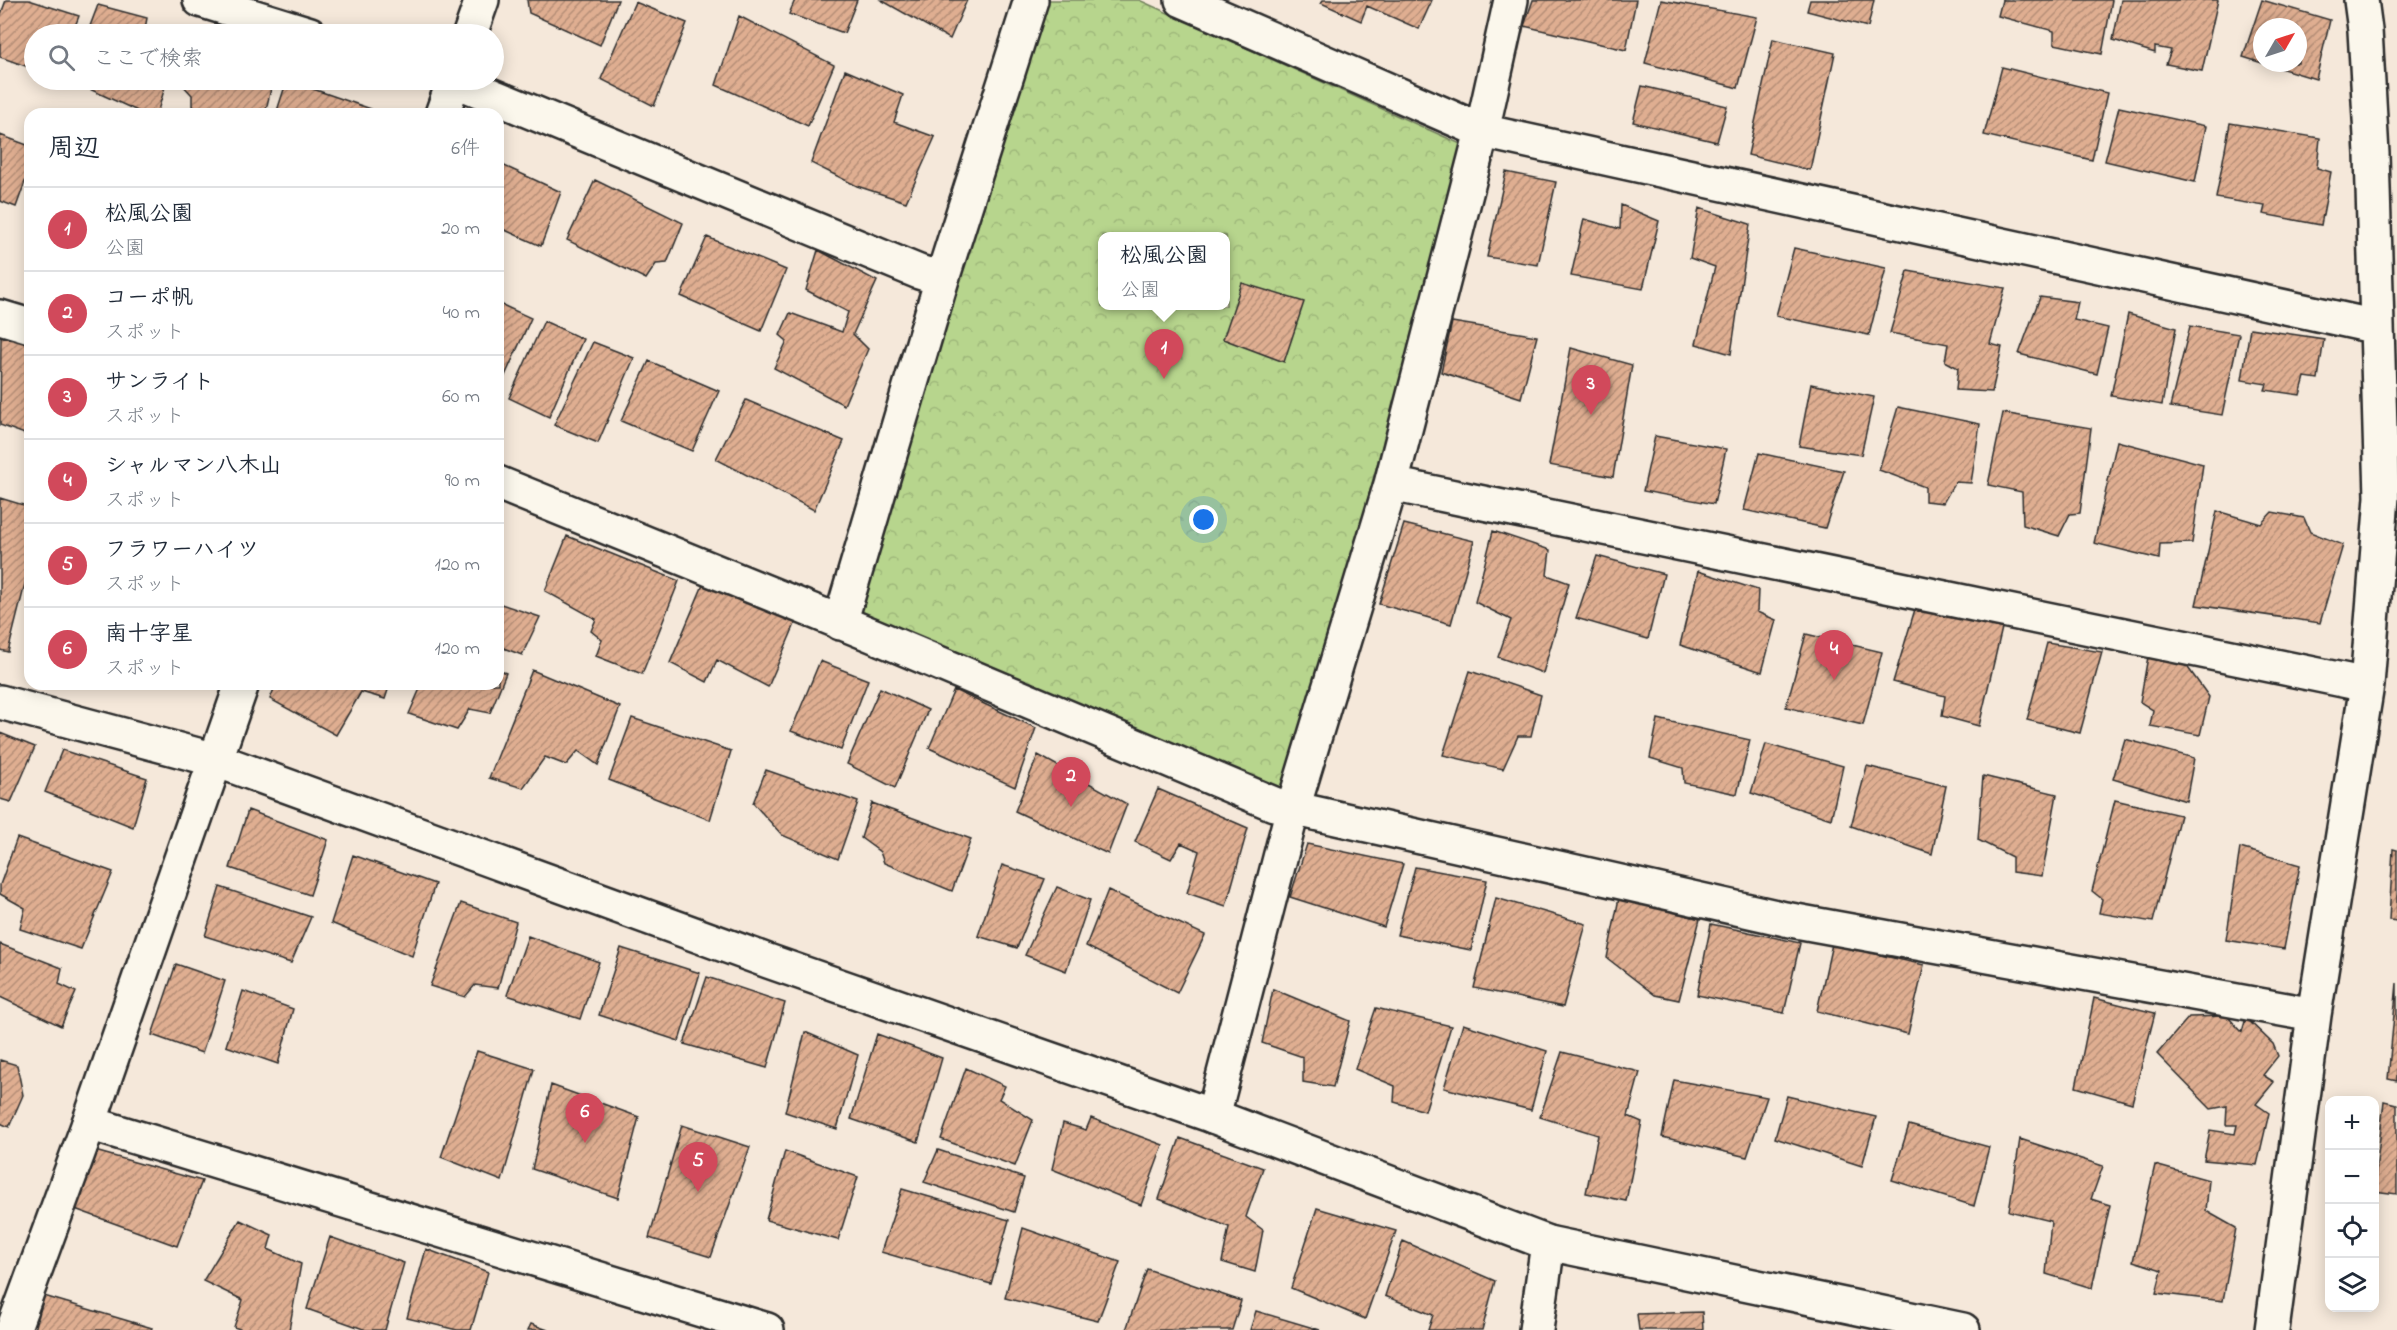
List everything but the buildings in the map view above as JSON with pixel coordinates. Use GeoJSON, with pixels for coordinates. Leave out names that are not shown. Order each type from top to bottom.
{"type":"FeatureCollection","features":[{"type":"Feature","properties":{"kind":"street"},"geometry":{"type":"LineString","coordinates":[[200,0],[278,24]]}},
{"type":"Feature","properties":{"kind":"street"},"geometry":{"type":"LineString","coordinates":[[474,24],[482,0]]}},
{"type":"Feature","properties":{"kind":"street"},"geometry":{"type":"LineString","coordinates":[[840,623],[942,279],[1030,0]]}},
{"type":"Feature","properties":{"kind":"street"},"geometry":{"type":"LineString","coordinates":[[1182,0],[1482,131],[2377,327]]}},
{"type":"Feature","properties":{"kind":"street"},"geometry":{"type":"LineString","coordinates":[[1213,1116],[1293,808],[1391,484],[1482,131],[1511,0]]}},
{"type":"Feature","properties":{"kind":"street"},"geometry":{"type":"LineString","coordinates":[[2272,1330],[2314,1015],[2367,685],[2382,497],[2372,154],[2365,30],[2361,0]]}},
{"type":"Feature","properties":{"kind":"street"},"geometry":{"type":"LineString","coordinates":[[444,108],[450,90]]}},
{"type":"Feature","properties":{"kind":"street"},"geometry":{"type":"LineString","coordinates":[[478,90],[919,272],[942,279]]}},
{"type":"Feature","properties":{"kind":"street"},"geometry":{"type":"LineString","coordinates":[[0,317],[24,324]]}},
{"type":"Feature","properties":{"kind":"street"},"geometry":{"type":"LineString","coordinates":[[1391,484],[2367,685]]}},
{"type":"Feature","properties":{"kind":"street"},"geometry":{"type":"LineString","coordinates":[[504,485],[1274,804],[1785,919],[2314,1015]]}},
{"type":"Feature","properties":{"kind":"street"},"geometry":{"type":"LineString","coordinates":[[13,1330],[89,1123],[240,690]]}},
{"type":"Feature","properties":{"kind":"street"},"geometry":{"type":"LineString","coordinates":[[0,702],[216,760],[768,961],[1213,1116],[1548,1243],[1923,1326],[1963,1330]]}},
{"type":"Feature","properties":{"kind":"street"},"geometry":{"type":"LineString","coordinates":[[89,1123],[766,1330]]}},
{"type":"Feature","properties":{"kind":"street"},"geometry":{"type":"LineString","coordinates":[[1536,1330],[1548,1243]]}},
{"type":"Feature","properties":{"kind":"green space"},"geometry":{"type":"Polygon","coordinates":[[[1045,0],[1139,0],[1465,146],[1287,792],[856,611],[1045,0]]]}},
{"type":"Feature","properties":{"kind":"place","name":"松風公園"},"geometry":{"type":"Point","coordinates":[1164,379]}},
{"type":"Feature","properties":{"kind":"place","name":"サンライト"},"geometry":{"type":"Point","coordinates":[1591,415]}},
{"type":"Feature","properties":{"kind":"place","name":"シャルマン八木山"},"geometry":{"type":"Point","coordinates":[1834,680]}},
{"type":"Feature","properties":{"kind":"place","name":"コーポ帆"},"geometry":{"type":"Point","coordinates":[1071,807]}},
{"type":"Feature","properties":{"kind":"place","name":"南十字星"},"geometry":{"type":"Point","coordinates":[585,1143]}},
{"type":"Feature","properties":{"kind":"place","name":"フラワーハイツ"},"geometry":{"type":"Point","coordinates":[698,1192]}}]}
